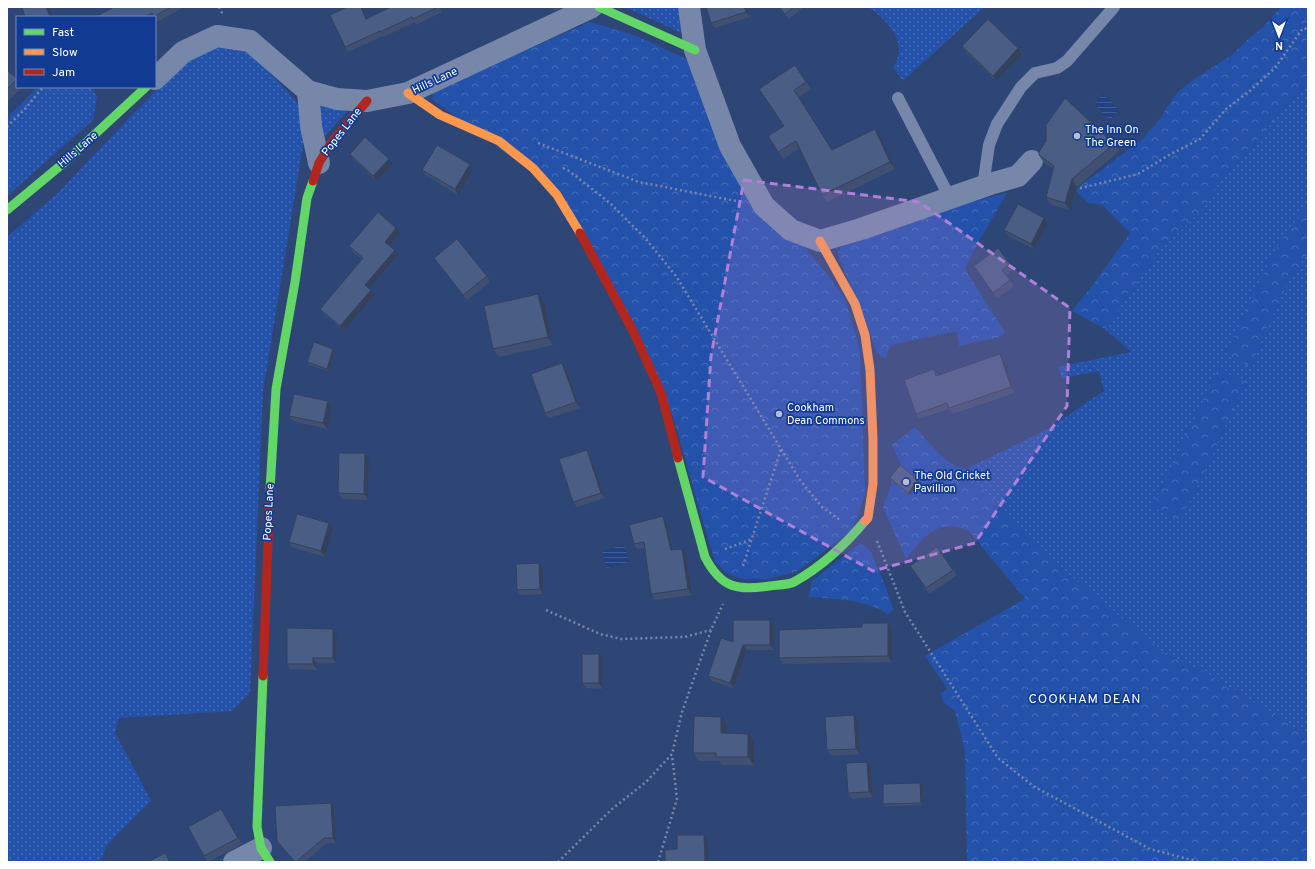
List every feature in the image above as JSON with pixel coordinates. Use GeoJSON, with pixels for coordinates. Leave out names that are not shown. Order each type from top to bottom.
{"type":"FeatureCollection","features":[{"type":"Feature","properties":{"kind":"street","name":"Hills Lane"},"geometry":{"type":"LineString","coordinates":[[156,78],[183,52],[217,36],[250,41],[308,91],[337,99],[366,101],[408,93],[592,7]]}},
{"type":"Feature","properties":{"kind":"street"},"geometry":{"type":"LineString","coordinates":[[600,7],[695,50]]}},
{"type":"Feature","properties":{"kind":"street"},"geometry":{"type":"LineString","coordinates":[[689,7],[695,50],[730,146],[764,206],[791,230],[820,241],[861,229],[983,186],[1018,176],[1032,161]]}},
{"type":"Feature","properties":{"kind":"street","name":"Hills Lane"},"geometry":{"type":"LineString","coordinates":[[7,210],[71,156],[145,88]]}},
{"type":"Feature","properties":{"kind":"street","name":"Popes Lane"},"geometry":{"type":"LineString","coordinates":[[308,91],[311,126],[319,163]]}},
{"type":"Feature","properties":{"kind":"street"},"geometry":{"type":"LineString","coordinates":[[408,93],[440,116],[499,141],[533,168],[556,195],[588,246],[632,331],[661,393],[705,557],[713,572],[734,587],[752,589],[792,582],[818,567],[857,532],[868,518],[873,484],[873,439],[870,370],[865,334],[854,304],[820,241]]}},
{"type":"Feature","properties":{"kind":"street","name":"Popes Lane"},"geometry":{"type":"LineString","coordinates":[[266,855],[257,827],[268,532],[276,389],[296,282],[307,198],[319,163],[331,143],[366,101]]}},
{"type":"Feature","properties":{"kind":"street"},"geometry":{"type":"LineString","coordinates":[[234,862],[266,855]]}},
{"type":"Feature","properties":{"kind":"lane"},"geometry":{"type":"LineString","coordinates":[[983,186],[989,145],[997,124],[1021,86],[1035,74],[1057,68],[1067,61],[1114,7]]}},
{"type":"Feature","properties":{"kind":"lane"},"geometry":{"type":"LineString","coordinates":[[898,98],[950,198]]}},
{"type":"Feature","properties":{"kind":"path"},"geometry":{"type":"LineString","coordinates":[[1074,186],[1081,188],[1138,174],[1169,155],[1200,139],[1225,110],[1252,89],[1275,68],[1302,28],[1308,29]]}},
{"type":"Feature","properties":{"kind":"path"},"geometry":{"type":"LineString","coordinates":[[7,127],[25,109],[42,88]]}},
{"type":"Feature","properties":{"kind":"path"},"geometry":{"type":"LineString","coordinates":[[534,142],[639,182],[764,206]]}},
{"type":"Feature","properties":{"kind":"path"},"geometry":{"type":"LineString","coordinates":[[562,168],[569,171],[610,203],[645,238],[676,276],[800,480],[822,507],[857,532]]}},
{"type":"Feature","properties":{"kind":"path"},"geometry":{"type":"LineString","coordinates":[[658,862],[677,799],[672,754],[682,712],[711,630],[734,587],[752,538],[781,448]]}},
{"type":"Feature","properties":{"kind":"path"},"geometry":{"type":"LineString","coordinates":[[868,518],[905,612],[998,758],[1033,786],[1150,849],[1199,862]]}},
{"type":"Feature","properties":{"kind":"path"},"geometry":{"type":"LineString","coordinates":[[705,557],[752,538]]}},
{"type":"Feature","properties":{"kind":"path"},"geometry":{"type":"LineString","coordinates":[[546,610],[600,634],[621,639],[684,637],[711,630]]}},
{"type":"Feature","properties":{"kind":"path"},"geometry":{"type":"LineString","coordinates":[[558,862],[612,809],[646,782],[672,754]]}},
{"type":"Feature","properties":{"kind":"highlighted area"},"geometry":{"type":"Polygon","coordinates":[[[744,180],[919,202],[1070,308],[1067,406],[975,543],[873,571],[703,477],[711,356],[744,180]]]}},
{"type":"Feature","properties":{"kind":"green space"},"geometry":{"type":"Polygon","coordinates":[[[625,7],[681,7],[686,35],[625,7]]]}},
{"type":"Feature","properties":{"kind":"green space"},"geometry":{"type":"Polygon","coordinates":[[[984,7],[903,81],[893,67],[898,59],[899,50],[895,34],[884,20],[870,8],[984,7]]]}},
{"type":"Feature","properties":{"kind":"green space"},"geometry":{"type":"Polygon","coordinates":[[[1281,7],[1308,7],[1308,82],[1215,188],[1204,208],[1158,252],[1105,329],[1072,311],[1093,285],[1130,233],[1101,204],[1089,203],[1075,190],[1144,138],[1158,122],[1179,91],[1196,78],[1232,55],[1262,28],[1281,7]]]}},
{"type":"Feature","properties":{"kind":"green space"},"geometry":{"type":"Polygon","coordinates":[[[590,22],[634,35],[691,61],[727,161],[759,217],[805,247],[845,299],[860,350],[865,493],[858,516],[851,531],[798,571],[768,579],[743,579],[728,574],[715,562],[673,417],[563,195],[432,99],[434,91],[590,22]]]}},
{"type":"Feature","properties":{"kind":"green space"},"geometry":{"type":"Polygon","coordinates":[[[225,46],[248,49],[296,101],[303,117],[304,139],[263,391],[250,692],[232,711],[119,718],[115,733],[151,801],[107,845],[100,862],[7,862],[7,237],[57,194],[175,70],[208,49],[225,46]]]}},
{"type":"Feature","properties":{"kind":"green space"},"geometry":{"type":"Polygon","coordinates":[[[1308,82],[1308,736],[1205,672],[1166,655],[1068,574],[964,470],[1046,430],[1104,391],[1099,371],[1062,378],[1058,367],[1131,352],[1105,329],[1158,252],[1204,208],[1215,188],[1308,82]]]}},
{"type":"Feature","properties":{"kind":"green space"},"geometry":{"type":"Polygon","coordinates":[[[37,88],[92,88],[97,97],[93,120],[7,196],[7,118],[37,88]]]}},
{"type":"Feature","properties":{"kind":"green space"},"geometry":{"type":"Polygon","coordinates":[[[319,106],[347,111],[323,138],[319,106]]]}},
{"type":"Feature","properties":{"kind":"green space"},"geometry":{"type":"Polygon","coordinates":[[[1007,193],[965,269],[1005,333],[999,337],[959,346],[957,331],[891,345],[885,359],[877,353],[837,252],[844,244],[942,209],[1007,193]]]}},
{"type":"Feature","properties":{"kind":"green space"},"geometry":{"type":"Polygon","coordinates":[[[1308,206],[1308,253],[1289,280],[1250,367],[1226,353],[1272,256],[1288,230],[1308,206]]]}},
{"type":"Feature","properties":{"kind":"green space"},"geometry":{"type":"Polygon","coordinates":[[[1218,369],[1246,382],[1181,521],[1152,507],[1218,369]]]}},
{"type":"Feature","properties":{"kind":"green space"},"geometry":{"type":"Polygon","coordinates":[[[915,427],[943,457],[956,466],[962,467],[1068,574],[1166,655],[1205,672],[1308,736],[1308,862],[967,862],[965,751],[955,711],[943,702],[941,693],[948,689],[925,656],[1023,600],[1025,597],[969,531],[958,527],[948,526],[932,532],[919,543],[906,559],[883,508],[892,481],[902,468],[892,445],[915,427]]]}},
{"type":"Feature","properties":{"kind":"green space"},"geometry":{"type":"Polygon","coordinates":[[[860,543],[870,550],[887,590],[893,610],[888,614],[870,605],[840,599],[809,597],[811,582],[860,543]]]}},
{"type":"Feature","properties":{"kind":"shaded area"},"geometry":{"type":"Polygon","coordinates":[[[1103,94],[1119,110],[1110,120],[1094,104],[1103,94]]]}},
{"type":"Feature","properties":{"kind":"shaded area"},"geometry":{"type":"Polygon","coordinates":[[[624,545],[629,562],[607,568],[602,551],[624,545]]]}},
{"type":"Feature","properties":{"kind":"building"},"geometry":{"type":"Polygon","coordinates":[[[22,7],[46,7],[50,16],[25,16],[22,7]]]}},
{"type":"Feature","properties":{"kind":"building"},"geometry":{"type":"Polygon","coordinates":[[[114,7],[171,7],[155,16],[153,16],[152,13],[147,16],[97,16],[114,7]]]}},
{"type":"Feature","properties":{"kind":"building"},"geometry":{"type":"Polygon","coordinates":[[[347,7],[361,7],[366,19],[391,7],[438,7],[345,47],[330,15],[347,7]]]}},
{"type":"Feature","properties":{"kind":"building"},"geometry":{"type":"Polygon","coordinates":[[[706,7],[744,7],[746,12],[711,23],[706,7]]]}},
{"type":"Feature","properties":{"kind":"building"},"geometry":{"type":"Polygon","coordinates":[[[779,7],[794,7],[785,14],[779,7]]]}},
{"type":"Feature","properties":{"kind":"building"},"geometry":{"type":"Polygon","coordinates":[[[988,19],[1018,48],[993,76],[962,46],[988,19]]]}},
{"type":"Feature","properties":{"kind":"building"},"geometry":{"type":"Polygon","coordinates":[[[795,65],[806,82],[794,90],[832,150],[875,129],[890,162],[822,195],[796,141],[778,152],[768,136],[784,126],[759,89],[795,65]]]}},
{"type":"Feature","properties":{"kind":"building"},"geometry":{"type":"Polygon","coordinates":[[[7,70],[16,78],[16,80],[7,89],[7,70]]]}},
{"type":"Feature","properties":{"kind":"building","name":"The Inn On The Green"},"geometry":{"type":"Polygon","coordinates":[[[1065,98],[1114,144],[1072,179],[1065,203],[1046,197],[1054,166],[1039,155],[1039,152],[1046,141],[1046,125],[1065,98]]]}},
{"type":"Feature","properties":{"kind":"building"},"geometry":{"type":"Polygon","coordinates":[[[365,137],[389,159],[373,176],[350,154],[365,137]]]}},
{"type":"Feature","properties":{"kind":"building"},"geometry":{"type":"Polygon","coordinates":[[[437,145],[470,164],[455,189],[422,170],[437,145]]]}},
{"type":"Feature","properties":{"kind":"building"},"geometry":{"type":"Polygon","coordinates":[[[1018,204],[1044,218],[1031,244],[1004,230],[1018,204]]]}},
{"type":"Feature","properties":{"kind":"building"},"geometry":{"type":"Polygon","coordinates":[[[378,212],[396,228],[385,242],[395,250],[365,285],[371,290],[340,326],[320,309],[363,258],[349,246],[378,212]]]}},
{"type":"Feature","properties":{"kind":"building"},"geometry":{"type":"Polygon","coordinates":[[[457,239],[487,276],[463,295],[434,258],[457,239]]]}},
{"type":"Feature","properties":{"kind":"building"},"geometry":{"type":"Polygon","coordinates":[[[998,248],[1010,264],[1002,270],[1010,280],[993,293],[974,266],[998,248]]]}},
{"type":"Feature","properties":{"kind":"building"},"geometry":{"type":"Polygon","coordinates":[[[538,294],[548,337],[493,349],[484,306],[538,294]]]}},
{"type":"Feature","properties":{"kind":"building"},"geometry":{"type":"Polygon","coordinates":[[[314,342],[333,349],[327,369],[307,362],[314,342]]]}},
{"type":"Feature","properties":{"kind":"building"},"geometry":{"type":"Polygon","coordinates":[[[1000,354],[1011,387],[949,408],[947,403],[916,414],[904,380],[934,369],[936,376],[1000,354]]]}},
{"type":"Feature","properties":{"kind":"building"},"geometry":{"type":"Polygon","coordinates":[[[562,363],[576,402],[545,413],[531,374],[562,363]]]}},
{"type":"Feature","properties":{"kind":"building"},"geometry":{"type":"Polygon","coordinates":[[[294,394],[328,401],[323,423],[289,416],[294,394]]]}},
{"type":"Feature","properties":{"kind":"building"},"geometry":{"type":"Polygon","coordinates":[[[587,450],[601,493],[573,502],[559,459],[587,450]]]}},
{"type":"Feature","properties":{"kind":"building"},"geometry":{"type":"Polygon","coordinates":[[[339,453],[365,453],[364,494],[338,493],[339,453]]]}},
{"type":"Feature","properties":{"kind":"building","name":"The Old Cricket Pavillion"},"geometry":{"type":"Polygon","coordinates":[[[900,465],[918,480],[908,493],[890,478],[900,465]]]}},
{"type":"Feature","properties":{"kind":"building"},"geometry":{"type":"Polygon","coordinates":[[[297,514],[329,523],[321,551],[289,542],[297,514]]]}},
{"type":"Feature","properties":{"kind":"building"},"geometry":{"type":"Polygon","coordinates":[[[663,516],[671,550],[682,549],[688,589],[651,594],[644,542],[634,544],[629,525],[663,516]]]}},
{"type":"Feature","properties":{"kind":"building"},"geometry":{"type":"Polygon","coordinates":[[[937,547],[953,570],[926,588],[910,566],[937,547]]]}},
{"type":"Feature","properties":{"kind":"building"},"geometry":{"type":"Polygon","coordinates":[[[539,563],[540,589],[517,590],[516,564],[539,563]]]}},
{"type":"Feature","properties":{"kind":"building"},"geometry":{"type":"Polygon","coordinates":[[[733,620],[770,620],[770,645],[743,645],[730,683],[708,676],[721,638],[733,642],[733,620]]]}},
{"type":"Feature","properties":{"kind":"building"},"geometry":{"type":"Polygon","coordinates":[[[862,623],[888,623],[888,656],[779,658],[779,630],[862,627],[862,623]]]}},
{"type":"Feature","properties":{"kind":"building"},"geometry":{"type":"Polygon","coordinates":[[[287,628],[333,629],[333,658],[313,658],[313,664],[287,664],[287,628]]]}},
{"type":"Feature","properties":{"kind":"building"},"geometry":{"type":"Polygon","coordinates":[[[582,654],[599,654],[599,683],[582,683],[582,654]]]}},
{"type":"Feature","properties":{"kind":"building"},"geometry":{"type":"Polygon","coordinates":[[[854,715],[856,749],[827,750],[825,717],[854,715]]]}},
{"type":"Feature","properties":{"kind":"building"},"geometry":{"type":"Polygon","coordinates":[[[694,716],[721,717],[721,733],[748,734],[748,757],[716,757],[716,753],[693,753],[694,716]]]}},
{"type":"Feature","properties":{"kind":"building"},"geometry":{"type":"Polygon","coordinates":[[[867,762],[869,792],[848,793],[846,763],[867,762]]]}},
{"type":"Feature","properties":{"kind":"building"},"geometry":{"type":"Polygon","coordinates":[[[920,783],[921,803],[883,804],[883,784],[920,783]]]}},
{"type":"Feature","properties":{"kind":"building"},"geometry":{"type":"Polygon","coordinates":[[[331,803],[333,838],[324,838],[295,862],[277,841],[275,806],[331,803]]]}},
{"type":"Feature","properties":{"kind":"building"},"geometry":{"type":"Polygon","coordinates":[[[221,809],[238,838],[204,856],[188,827],[221,809]]]}},
{"type":"Feature","properties":{"kind":"building"},"geometry":{"type":"Polygon","coordinates":[[[677,835],[704,835],[705,862],[665,862],[665,850],[677,849],[677,835]]]}},
{"type":"Feature","properties":{"kind":"building"},"geometry":{"type":"Polygon","coordinates":[[[165,853],[170,862],[148,862],[165,853]]]}},
{"type":"Feature","properties":{"kind":"traffic: fast"},"geometry":{"type":"LineString","coordinates":[[599,7],[695,50]]}},
{"type":"Feature","properties":{"kind":"traffic: fast"},"geometry":{"type":"LineString","coordinates":[[7,210],[66,161],[145,88]]}},
{"type":"Feature","properties":{"kind":"traffic: fast"},"geometry":{"type":"LineString","coordinates":[[270,490],[276,389],[295,282],[307,198],[313,181]]}},
{"type":"Feature","properties":{"kind":"traffic: fast"},"geometry":{"type":"LineString","coordinates":[[678,458],[705,557],[717,575],[731,585],[748,588],[794,582],[814,570],[832,555],[865,521]]}},
{"type":"Feature","properties":{"kind":"traffic: fast"},"geometry":{"type":"LineString","coordinates":[[263,676],[257,827],[261,848],[270,862]]}},
{"type":"Feature","properties":{"kind":"traffic: slow"},"geometry":{"type":"LineString","coordinates":[[408,93],[440,115],[499,141],[533,168],[557,195],[580,233]]}},
{"type":"Feature","properties":{"kind":"traffic: slow"},"geometry":{"type":"LineString","coordinates":[[820,241],[855,304],[865,335],[870,370],[873,439],[873,484],[868,518],[865,521]]}},
{"type":"Feature","properties":{"kind":"traffic: jam"},"geometry":{"type":"LineString","coordinates":[[313,181],[319,163],[331,143],[367,101]]}},
{"type":"Feature","properties":{"kind":"traffic: jam"},"geometry":{"type":"LineString","coordinates":[[580,233],[633,331],[661,393],[678,458]]}},
{"type":"Feature","properties":{"kind":"traffic: jam"},"geometry":{"type":"LineString","coordinates":[[263,676],[270,490]]}},
{"type":"Feature","properties":{"kind":"place","name":"The Inn On The Green"},"geometry":{"type":"Point","coordinates":[1077,136]}},
{"type":"Feature","properties":{"kind":"place","name":"Cookham Dean Commons"},"geometry":{"type":"Point","coordinates":[779,414]}},
{"type":"Feature","properties":{"kind":"place","name":"The Old Cricket Pavillion"},"geometry":{"type":"Point","coordinates":[906,482]}},
{"type":"Feature","properties":{"kind":"district","name":"COOKHAM DEAN"},"geometry":{"type":"Point","coordinates":[1085,700]}}]}
